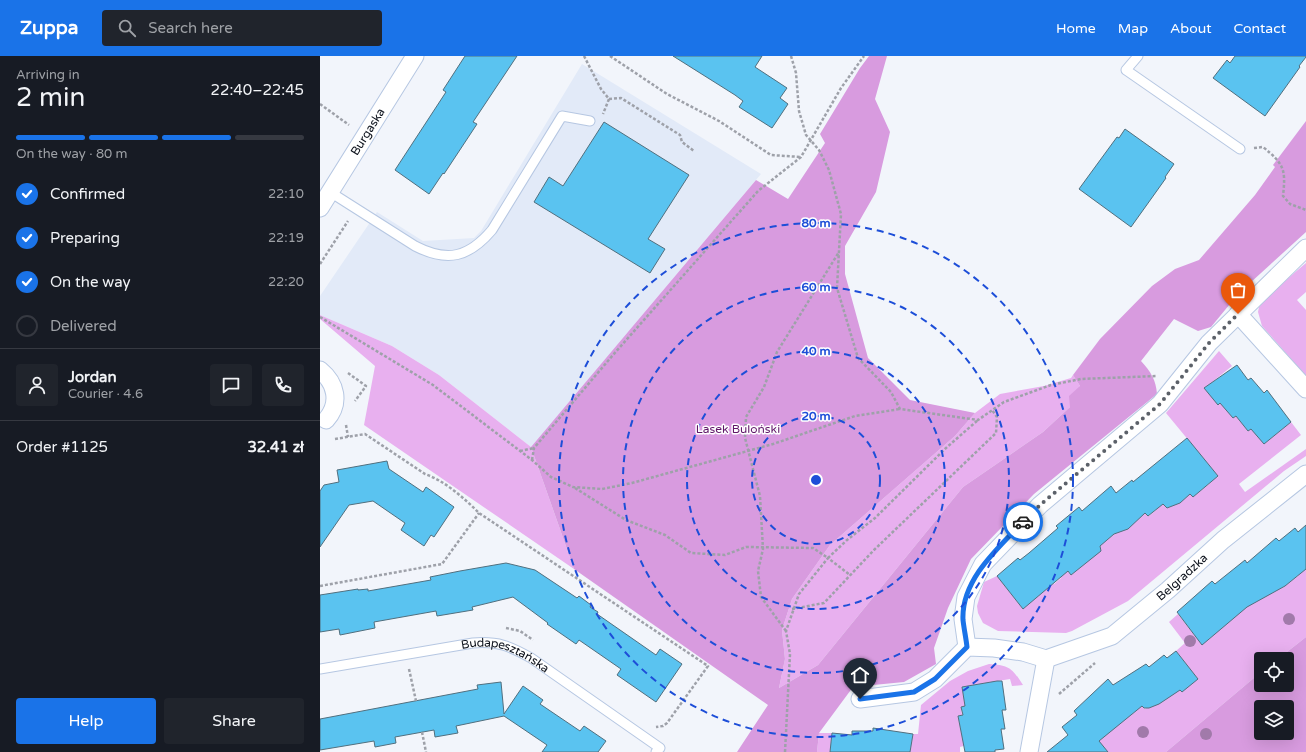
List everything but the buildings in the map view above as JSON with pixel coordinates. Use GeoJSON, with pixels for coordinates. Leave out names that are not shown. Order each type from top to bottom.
{"type":"FeatureCollection","features":[{"type":"Feature","properties":{"kind":"street","name":"Burgaska"},"geometry":{"type":"LineString","coordinates":[[320,208],[415,56]]}},
{"type":"Feature","properties":{"kind":"street"},"geometry":{"type":"LineString","coordinates":[[967,647],[963,619],[966,598],[983,564],[1040,505],[1160,404],[1209,343],[1306,248]]}},
{"type":"Feature","properties":{"kind":"street"},"geometry":{"type":"LineString","coordinates":[[1238,314],[1306,389]]}},
{"type":"Feature","properties":{"kind":"street"},"geometry":{"type":"LineString","coordinates":[[320,370],[329,378],[334,386],[336,396],[334,410],[323,425]]}},
{"type":"Feature","properties":{"kind":"street","name":"Belgradzka"},"geometry":{"type":"LineString","coordinates":[[1046,659],[1112,636],[1168,590],[1223,540],[1306,474]]}},
{"type":"Feature","properties":{"kind":"street"},"geometry":{"type":"LineString","coordinates":[[860,699],[914,692],[935,679],[967,647],[994,648],[1024,652],[1046,659],[1029,752]]}},
{"type":"Feature","properties":{"kind":"lane"},"geometry":{"type":"LineString","coordinates":[[1138,56],[1126,70],[1240,149]]}},
{"type":"Feature","properties":{"kind":"lane"},"geometry":{"type":"LineString","coordinates":[[330,192],[429,253],[454,256],[468,252],[481,243],[492,230],[562,116],[590,121]]}},
{"type":"Feature","properties":{"kind":"lane","name":"Budapesztańska"},"geometry":{"type":"LineString","coordinates":[[320,669],[474,642],[492,642],[512,647],[531,658],[660,748],[656,752]]}},
{"type":"Feature","properties":{"kind":"path"},"geometry":{"type":"LineString","coordinates":[[584,56],[601,89],[609,99]]}},
{"type":"Feature","properties":{"kind":"path"},"geometry":{"type":"LineString","coordinates":[[610,56],[667,94],[719,121],[771,156],[801,157]]}},
{"type":"Feature","properties":{"kind":"path"},"geometry":{"type":"LineString","coordinates":[[791,56],[796,73],[799,112],[806,135],[819,150],[829,170],[840,214],[837,288],[858,358],[892,392],[900,409]]}},
{"type":"Feature","properties":{"kind":"path"},"geometry":{"type":"LineString","coordinates":[[532,460],[534,448],[613,355],[758,191],[801,157],[841,88],[864,56]]}},
{"type":"Feature","properties":{"kind":"path"},"geometry":{"type":"LineString","coordinates":[[609,99],[621,98],[680,135],[682,142],[694,151]]}},
{"type":"Feature","properties":{"kind":"path"},"geometry":{"type":"LineString","coordinates":[[604,109],[609,99]]}},
{"type":"Feature","properties":{"kind":"path"},"geometry":{"type":"LineString","coordinates":[[1240,149],[1263,146],[1280,160],[1285,178],[1283,196],[1290,204],[1306,210]]}},
{"type":"Feature","properties":{"kind":"path"},"geometry":{"type":"LineString","coordinates":[[320,264],[356,209]]}},
{"type":"Feature","properties":{"kind":"path"},"geometry":{"type":"LineString","coordinates":[[786,631],[761,597],[758,571],[763,549],[760,496],[746,438],[746,416],[764,387],[777,352],[839,251]]}},
{"type":"Feature","properties":{"kind":"path"},"geometry":{"type":"LineString","coordinates":[[320,317],[433,385],[532,460],[551,477],[573,487],[626,520],[665,535],[691,553],[725,555],[746,547],[763,549],[813,548],[850,575]]}},
{"type":"Feature","properties":{"kind":"path"},"geometry":{"type":"LineString","coordinates":[[785,752],[790,654],[786,631],[798,594],[828,558],[847,540],[875,518],[946,448],[978,420],[1004,402],[1051,385],[1081,379],[1138,376]]}},
{"type":"Feature","properties":{"kind":"path"},"geometry":{"type":"LineString","coordinates":[[573,487],[602,489],[749,450],[855,416],[900,409],[978,420]]}},
{"type":"Feature","properties":{"kind":"path"},"geometry":{"type":"LineString","coordinates":[[792,609],[824,603],[837,591],[850,575],[996,433],[997,416],[992,410]]}},
{"type":"Feature","properties":{"kind":"path"},"geometry":{"type":"LineString","coordinates":[[347,428],[348,437]]}},
{"type":"Feature","properties":{"kind":"path"},"geometry":{"type":"LineString","coordinates":[[334,439],[365,434],[425,474],[432,476],[464,499],[479,513],[708,666],[667,723],[663,726],[652,725]]}},
{"type":"Feature","properties":{"kind":"path"},"geometry":{"type":"LineString","coordinates":[[520,452],[534,448]]}},
{"type":"Feature","properties":{"kind":"path"},"geometry":{"type":"LineString","coordinates":[[320,586],[442,564],[479,513]]}},
{"type":"Feature","properties":{"kind":"path"},"geometry":{"type":"LineString","coordinates":[[499,627],[520,631],[540,644]]}},
{"type":"Feature","properties":{"kind":"path"},"geometry":{"type":"LineString","coordinates":[[422,732],[426,752]]}},
{"type":"Feature","properties":{"kind":"shaded area"},"geometry":{"type":"Polygon","coordinates":[[[582,64],[761,174],[531,447],[439,375],[392,346],[320,315],[320,296],[377,212],[423,241],[474,238],[481,231],[582,64]]]}},
{"type":"Feature","properties":{"kind":"shaded area"},"geometry":{"type":"Polygon","coordinates":[[[1306,263],[1306,292],[1297,300],[1306,310],[1306,376],[1262,326],[1258,312],[1259,307],[1267,296],[1306,263]]]}},
{"type":"Feature","properties":{"kind":"shaded area"},"geometry":{"type":"Polygon","coordinates":[[[320,315],[392,346],[439,375],[531,447],[574,569],[364,425],[375,366],[320,319],[320,315]]]}},
{"type":"Feature","properties":{"kind":"shaded area"},"geometry":{"type":"Polygon","coordinates":[[[1219,351],[1232,366],[1205,388],[1219,402],[1218,405],[1221,403],[1233,418],[1236,415],[1248,431],[1252,428],[1264,444],[1291,422],[1301,435],[1239,484],[1245,492],[1306,449],[1306,456],[1284,471],[1128,601],[1072,631],[1066,633],[998,631],[983,623],[978,613],[977,606],[984,582],[997,576],[1023,609],[1030,603],[1029,600],[1036,594],[1038,597],[1051,581],[1054,584],[1061,578],[1059,575],[1066,569],[1071,575],[1101,550],[1100,545],[1144,511],[1149,516],[1156,510],[1154,507],[1161,502],[1168,508],[1175,502],[1180,493],[1184,499],[1190,494],[1193,497],[1209,484],[1215,475],[1217,478],[1218,476],[1166,413],[1219,351]]]}},
{"type":"Feature","properties":{"kind":"shaded area"},"geometry":{"type":"Polygon","coordinates":[[[1073,375],[1080,386],[1070,407],[1043,432],[963,487],[818,665],[779,688],[785,659],[782,630],[792,599],[830,545],[955,436],[975,413],[1000,394],[1044,386],[1071,378],[1073,375]]]}},
{"type":"Feature","properties":{"kind":"shaded area"},"geometry":{"type":"Polygon","coordinates":[[[1306,560],[1306,637],[1287,652],[1254,652],[1254,678],[1166,752],[1093,752],[1099,741],[1105,736],[1103,733],[1135,712],[1133,710],[1141,704],[1145,709],[1198,679],[1176,651],[1185,643],[1169,622],[1178,614],[1199,641],[1205,637],[1208,640],[1231,615],[1267,594],[1277,583],[1282,588],[1298,576],[1306,560]]]}},
{"type":"Feature","properties":{"kind":"shaded area"},"geometry":{"type":"Polygon","coordinates":[[[989,664],[1001,665],[1009,668],[1023,685],[1012,686],[1010,679],[962,687],[964,696],[969,705],[961,707],[962,715],[958,716],[962,736],[967,745],[960,747],[960,752],[910,752],[913,734],[918,734],[921,705],[950,681],[968,671],[989,664]]]}},
{"type":"Feature","properties":{"kind":"shaded area"},"geometry":{"type":"Polygon","coordinates":[[[819,733],[832,733],[830,752],[817,752],[819,733]]]}},
{"type":"Feature","properties":{"kind":"green space","name":"Lasek Buloński"},"geometry":{"type":"Polygon","coordinates":[[[869,56],[887,56],[875,99],[890,132],[876,192],[845,246],[845,274],[868,358],[910,400],[975,413],[955,436],[830,545],[792,599],[782,630],[785,659],[779,688],[818,665],[963,487],[1043,432],[1070,407],[1069,396],[1080,386],[1073,375],[1100,339],[1152,286],[1175,269],[1199,260],[1255,195],[1275,167],[1273,165],[1306,121],[1306,232],[1239,293],[1211,327],[1198,331],[1174,319],[1141,361],[1152,376],[1157,394],[1034,494],[971,559],[948,608],[934,648],[936,664],[904,682],[853,687],[819,733],[817,752],[737,752],[768,705],[574,569],[531,447],[756,180],[788,199],[825,143],[820,134],[860,68],[869,56]]]}},
{"type":"Feature","properties":{"kind":"green space"},"geometry":{"type":"Polygon","coordinates":[[[1306,637],[1306,752],[1166,752],[1254,678],[1254,692],[1294,692],[1294,652],[1287,652],[1306,637]]]}},
{"type":"Feature","properties":{"kind":"way so far"},"geometry":{"type":"LineString","coordinates":[[1023,522],[1040,505],[1160,404],[1209,343],[1238,314]]}},
{"type":"Feature","properties":{"kind":"route"},"geometry":{"type":"LineString","coordinates":[[860,699],[914,692],[935,679],[967,647],[963,619],[966,598],[983,564],[1023,522]]}}]}
